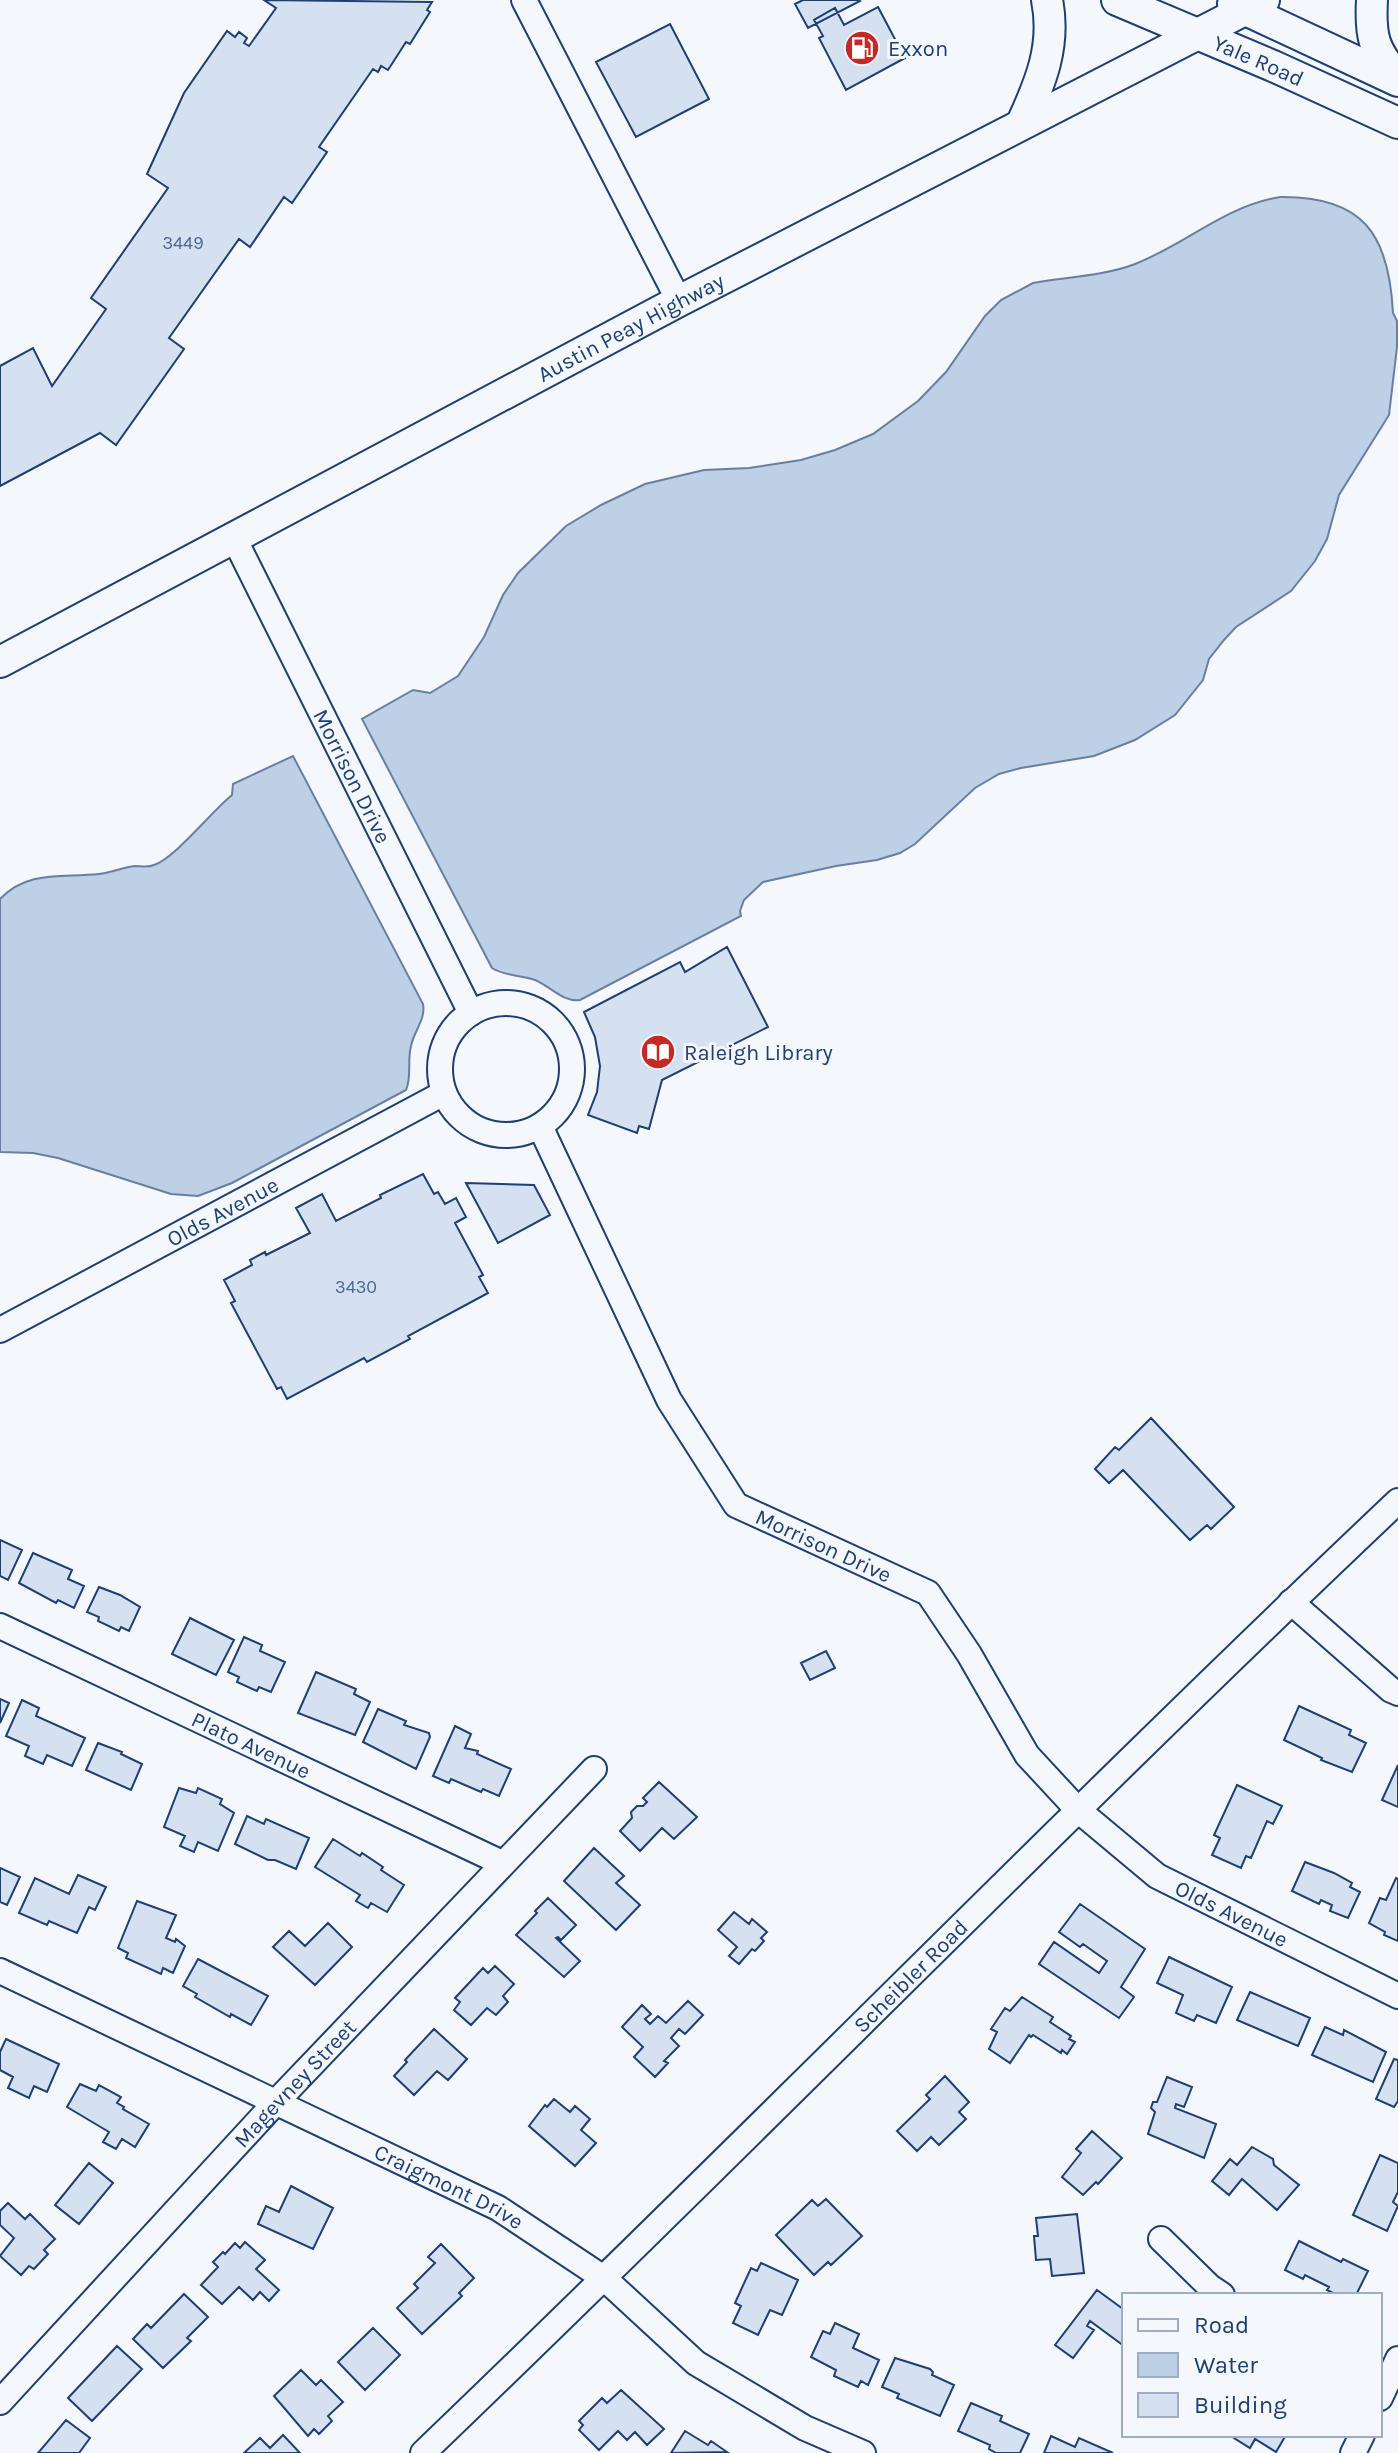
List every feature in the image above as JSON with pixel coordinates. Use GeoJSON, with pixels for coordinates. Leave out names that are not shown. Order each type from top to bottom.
{"type":"FeatureCollection","features":[{"type":"Feature","properties":{"kind":"main road"},"geometry":{"type":"LineString","coordinates":[[1022,123],[1044,72],[1050,47],[1051,22],[1047,0]]}},
{"type":"Feature","properties":{"kind":"main road","name":"Yale Road"},"geometry":{"type":"LineString","coordinates":[[1117,0],[1398,123]]}},
{"type":"Feature","properties":{"kind":"main road"},"geometry":{"type":"LineString","coordinates":[[1372,0],[1370,30],[1381,60],[1398,79]]}},
{"type":"Feature","properties":{"kind":"main road","name":"Austin Peay Highway"},"geometry":{"type":"LineString","coordinates":[[0,662],[679,301],[1196,34],[1244,3]]}},
{"type":"Feature","properties":{"kind":"main road","name":"Yale Road"},"geometry":{"type":"LineString","coordinates":[[1244,3],[1398,79]]}},
{"type":"Feature","properties":{"kind":"street"},"geometry":{"type":"LineString","coordinates":[[524,0],[679,301]]}},
{"type":"Feature","properties":{"kind":"street","name":"Morrison Drive"},"geometry":{"type":"LineString","coordinates":[[234,538],[471,1013]]}},
{"type":"Feature","properties":{"kind":"street"},"geometry":{"type":"LineString","coordinates":[[511,1003],[532,1008],[549,1019],[563,1035],[571,1054],[572,1075],[567,1096],[556,1113],[540,1126],[519,1134],[496,1135],[474,1127],[456,1113],[444,1093],[440,1071],[443,1048],[454,1028],[471,1013],[490,1005],[511,1003]]}},
{"type":"Feature","properties":{"kind":"street","name":"Olds Avenue"},"geometry":{"type":"LineString","coordinates":[[0,1330],[444,1093]]}},
{"type":"Feature","properties":{"kind":"street","name":"Morrison Drive"},"geometry":{"type":"LineString","coordinates":[[540,1126],[669,1400],[736,1505],[928,1593],[969,1654],[1027,1755],[1078,1810]]}},
{"type":"Feature","properties":{"kind":"street","name":"Scheibler Road"},"geometry":{"type":"LineString","coordinates":[[423,2453],[605,2279],[1078,1810],[1398,1501]]}},
{"type":"Feature","properties":{"kind":"street"},"geometry":{"type":"LineString","coordinates":[[1291,1602],[1398,1693]]}},
{"type":"Feature","properties":{"kind":"street","name":"Plato Avenue"},"geometry":{"type":"LineString","coordinates":[[0,1626],[502,1863]]}},
{"type":"Feature","properties":{"kind":"street","name":"Magevney Street"},"geometry":{"type":"LineString","coordinates":[[0,2402],[277,2101],[594,1769]]}},
{"type":"Feature","properties":{"kind":"street","name":"Olds Avenue"},"geometry":{"type":"LineString","coordinates":[[1078,1810],[1157,1876],[1398,1996]]}},
{"type":"Feature","properties":{"kind":"street","name":"Craigmont Drive"},"geometry":{"type":"LineString","coordinates":[[0,1971],[498,2208],[605,2279],[696,2363],[805,2428],[863,2453]]}},
{"type":"Feature","properties":{"kind":"street"},"geometry":{"type":"LineString","coordinates":[[1161,2239],[1219,2293]]}},
{"type":"Feature","properties":{"kind":"street"},"geometry":{"type":"LineString","coordinates":[[1385,2395],[1398,2359]]}},
{"type":"Feature","properties":{"kind":"water"},"geometry":{"type":"Polygon","coordinates":[[[1280,197],[1309,198],[1351,212],[1366,225],[1377,241],[1385,261],[1397,321],[1389,415],[1339,495],[1327,539],[1315,561],[1291,591],[1236,627],[1224,640],[1209,659],[1203,680],[1175,715],[1135,740],[1094,756],[999,774],[975,788],[915,844],[900,853],[763,882],[744,900],[741,916],[580,1000],[563,997],[535,980],[492,968],[362,719],[413,690],[430,693],[458,676],[484,637],[503,595],[518,573],[566,526],[601,505],[645,484],[704,470],[749,468],[801,460],[873,434],[918,401],[946,372],[985,316],[1001,300],[1033,283],[1098,274],[1135,264],[1241,208],[1280,197]]]}},
{"type":"Feature","properties":{"kind":"water"},"geometry":{"type":"Polygon","coordinates":[[[293,756],[423,1004],[423,1015],[411,1046],[406,1090],[232,1183],[198,1196],[171,1194],[58,1158],[33,1153],[0,1152],[0,899],[22,883],[34,879],[99,874],[135,866],[147,867],[163,861],[232,795],[233,784],[293,756]]]}},
{"type":"Feature","properties":{"kind":"building"},"geometry":{"type":"Polygon","coordinates":[[[264,0],[432,2],[427,10],[430,12],[410,44],[406,42],[388,70],[381,66],[378,72],[373,69],[319,147],[327,152],[292,203],[284,197],[250,247],[239,239],[169,338],[184,349],[116,445],[100,433],[0,486],[0,366],[33,348],[52,386],[106,309],[91,298],[168,188],[147,174],[184,93],[227,31],[235,37],[239,32],[247,38],[244,43],[249,46],[276,8],[264,0]]]}},
{"type":"Feature","properties":{"kind":"building"},"geometry":{"type":"Polygon","coordinates":[[[803,0],[860,1],[808,28],[795,4],[803,0]]]}},
{"type":"Feature","properties":{"kind":"building","name":"Exxon"},"geometry":{"type":"Polygon","coordinates":[[[878,7],[905,58],[846,90],[819,38],[823,36],[814,20],[835,8],[844,25],[878,7]]]}},
{"type":"Feature","properties":{"kind":"building"},"geometry":{"type":"Polygon","coordinates":[[[670,24],[709,99],[636,137],[596,62],[670,24]]]}},
{"type":"Feature","properties":{"kind":"building","name":"Raleigh Library"},"geometry":{"type":"Polygon","coordinates":[[[727,947],[768,1027],[662,1080],[649,1129],[639,1126],[637,1133],[588,1115],[597,1092],[600,1066],[595,1037],[584,1012],[680,962],[685,972],[727,947]]]}},
{"type":"Feature","properties":{"kind":"building"},"geometry":{"type":"Polygon","coordinates":[[[423,1174],[434,1194],[438,1192],[445,1204],[456,1198],[466,1217],[455,1223],[483,1275],[479,1277],[488,1293],[367,1362],[364,1358],[287,1399],[281,1387],[277,1389],[231,1303],[235,1301],[224,1280],[252,1265],[250,1260],[310,1233],[296,1208],[322,1194],[336,1221],[423,1174]]]}},
{"type":"Feature","properties":{"kind":"building"},"geometry":{"type":"Polygon","coordinates":[[[466,1183],[534,1185],[550,1215],[498,1243],[466,1183]]]}},
{"type":"Feature","properties":{"kind":"building"},"geometry":{"type":"Polygon","coordinates":[[[1151,1418],[1234,1507],[1211,1529],[1207,1525],[1190,1540],[1123,1470],[1109,1483],[1095,1469],[1115,1447],[1119,1450],[1151,1418]]]}},
{"type":"Feature","properties":{"kind":"building"},"geometry":{"type":"Polygon","coordinates":[[[0,1540],[22,1550],[8,1580],[0,1576],[0,1540]]]}},
{"type":"Feature","properties":{"kind":"building"},"geometry":{"type":"Polygon","coordinates":[[[33,1553],[72,1570],[68,1579],[84,1586],[74,1608],[58,1600],[56,1603],[19,1583],[33,1553]]]}},
{"type":"Feature","properties":{"kind":"building"},"geometry":{"type":"Polygon","coordinates":[[[99,1587],[140,1607],[129,1631],[121,1627],[119,1631],[87,1612],[99,1587]]]}},
{"type":"Feature","properties":{"kind":"building"},"geometry":{"type":"Polygon","coordinates":[[[190,1618],[234,1640],[216,1675],[172,1654],[190,1618]]]}},
{"type":"Feature","properties":{"kind":"building"},"geometry":{"type":"Polygon","coordinates":[[[244,1637],[262,1645],[260,1651],[285,1662],[271,1692],[259,1687],[257,1691],[237,1682],[239,1677],[228,1672],[244,1637]]]}},
{"type":"Feature","properties":{"kind":"building"},"geometry":{"type":"Polygon","coordinates":[[[826,1651],[835,1668],[810,1680],[801,1663],[826,1651]]]}},
{"type":"Feature","properties":{"kind":"building"},"geometry":{"type":"Polygon","coordinates":[[[316,1672],[356,1689],[354,1694],[370,1702],[355,1735],[298,1713],[316,1672]]]}},
{"type":"Feature","properties":{"kind":"building"},"geometry":{"type":"Polygon","coordinates":[[[0,1699],[9,1703],[0,1723],[0,1699]]]}},
{"type":"Feature","properties":{"kind":"building"},"geometry":{"type":"Polygon","coordinates":[[[22,1700],[39,1708],[36,1716],[85,1738],[72,1766],[47,1755],[43,1764],[25,1756],[29,1746],[6,1736],[22,1700]]]}},
{"type":"Feature","properties":{"kind":"building"},"geometry":{"type":"Polygon","coordinates":[[[1299,1706],[1351,1730],[1349,1735],[1366,1743],[1352,1772],[1284,1740],[1299,1706]]]}},
{"type":"Feature","properties":{"kind":"building"},"geometry":{"type":"Polygon","coordinates":[[[378,1709],[406,1721],[404,1725],[429,1733],[416,1769],[363,1742],[378,1709]]]}},
{"type":"Feature","properties":{"kind":"building"},"geometry":{"type":"Polygon","coordinates":[[[455,1726],[471,1734],[465,1748],[478,1751],[477,1754],[511,1769],[499,1796],[433,1776],[455,1726]]]}},
{"type":"Feature","properties":{"kind":"building"},"geometry":{"type":"Polygon","coordinates":[[[98,1743],[142,1764],[131,1790],[86,1770],[98,1743]]]}},
{"type":"Feature","properties":{"kind":"building"},"geometry":{"type":"Polygon","coordinates":[[[1398,1765],[1398,1807],[1382,1800],[1398,1765]]]}},
{"type":"Feature","properties":{"kind":"building"},"geometry":{"type":"Polygon","coordinates":[[[659,1782],[697,1817],[674,1839],[662,1828],[640,1851],[620,1831],[632,1818],[631,1812],[647,1802],[643,1798],[659,1782]]]}},
{"type":"Feature","properties":{"kind":"building"},"geometry":{"type":"Polygon","coordinates":[[[1237,1785],[1282,1806],[1273,1824],[1267,1821],[1251,1858],[1246,1856],[1241,1868],[1212,1855],[1220,1838],[1214,1835],[1237,1785]]]}},
{"type":"Feature","properties":{"kind":"building"},"geometry":{"type":"Polygon","coordinates":[[[179,1788],[196,1793],[198,1788],[222,1799],[220,1804],[234,1813],[218,1851],[198,1842],[194,1852],[180,1846],[185,1836],[164,1827],[179,1788]]]}},
{"type":"Feature","properties":{"kind":"building"},"geometry":{"type":"Polygon","coordinates":[[[247,1816],[264,1824],[266,1819],[309,1838],[296,1869],[235,1844],[247,1816]]]}},
{"type":"Feature","properties":{"kind":"building"},"geometry":{"type":"Polygon","coordinates":[[[333,1839],[360,1856],[362,1853],[404,1885],[387,1912],[371,1903],[368,1908],[356,1901],[360,1895],[315,1867],[333,1839]]]}},
{"type":"Feature","properties":{"kind":"building"},"geometry":{"type":"Polygon","coordinates":[[[594,1848],[624,1876],[616,1883],[640,1905],[616,1930],[564,1881],[594,1848]]]}},
{"type":"Feature","properties":{"kind":"building"},"geometry":{"type":"Polygon","coordinates":[[[1305,1862],[1334,1873],[1352,1883],[1350,1887],[1360,1892],[1348,1918],[1330,1911],[1332,1905],[1321,1900],[1319,1904],[1292,1891],[1305,1862]]]}},
{"type":"Feature","properties":{"kind":"building"},"geometry":{"type":"Polygon","coordinates":[[[0,1868],[20,1877],[7,1905],[0,1902],[0,1868]]]}},
{"type":"Feature","properties":{"kind":"building"},"geometry":{"type":"Polygon","coordinates":[[[78,1875],[106,1887],[95,1910],[89,1907],[77,1933],[19,1913],[35,1878],[69,1894],[78,1875]]]}},
{"type":"Feature","properties":{"kind":"building"},"geometry":{"type":"Polygon","coordinates":[[[1396,1878],[1398,1941],[1369,1923],[1380,1898],[1386,1900],[1396,1878]]]}},
{"type":"Feature","properties":{"kind":"building"},"geometry":{"type":"Polygon","coordinates":[[[548,1898],[576,1925],[561,1940],[556,1938],[580,1961],[564,1977],[516,1935],[548,1898]]]}},
{"type":"Feature","properties":{"kind":"building"},"geometry":{"type":"Polygon","coordinates":[[[137,1901],[176,1915],[166,1938],[175,1942],[176,1939],[185,1946],[173,1973],[163,1968],[161,1974],[126,1958],[128,1953],[118,1948],[137,1901]]]}},
{"type":"Feature","properties":{"kind":"building"},"geometry":{"type":"Polygon","coordinates":[[[1080,1904],[1145,1949],[1121,1987],[1134,1997],[1119,2018],[1039,1964],[1054,1942],[1099,1973],[1107,1961],[1059,1932],[1080,1904]]]}},
{"type":"Feature","properties":{"kind":"building"},"geometry":{"type":"Polygon","coordinates":[[[734,1912],[749,1924],[752,1919],[767,1932],[761,1938],[764,1941],[739,1964],[729,1956],[737,1947],[718,1930],[734,1912]]]}},
{"type":"Feature","properties":{"kind":"building"},"geometry":{"type":"Polygon","coordinates":[[[328,1923],[352,1947],[315,1985],[273,1947],[289,1931],[305,1946],[328,1923]]]}},
{"type":"Feature","properties":{"kind":"building"},"geometry":{"type":"Polygon","coordinates":[[[1169,1957],[1232,1987],[1216,2023],[1197,2015],[1194,2021],[1176,2013],[1183,1995],[1157,1983],[1169,1957]]]}},
{"type":"Feature","properties":{"kind":"building"},"geometry":{"type":"Polygon","coordinates":[[[198,1959],[268,1996],[251,2025],[195,1997],[197,1994],[183,1986],[198,1959]]]}},
{"type":"Feature","properties":{"kind":"building"},"geometry":{"type":"Polygon","coordinates":[[[495,1966],[514,1984],[503,1996],[508,2002],[496,2015],[487,2008],[471,2025],[454,2010],[460,2002],[455,1998],[483,1968],[488,1973],[495,1966]]]}},
{"type":"Feature","properties":{"kind":"building"},"geometry":{"type":"Polygon","coordinates":[[[1250,1992],[1310,2018],[1298,2046],[1237,2020],[1250,1992]]]}},
{"type":"Feature","properties":{"kind":"building"},"geometry":{"type":"Polygon","coordinates":[[[1022,1997],[1053,2017],[1050,2022],[1071,2036],[1069,2039],[1075,2042],[1067,2054],[1033,2035],[1029,2035],[1010,2063],[989,2049],[997,2032],[991,2029],[1005,2008],[1010,2011],[1022,1997]]]}},
{"type":"Feature","properties":{"kind":"building"},"geometry":{"type":"Polygon","coordinates":[[[688,2001],[703,2015],[685,2034],[679,2029],[671,2038],[679,2046],[664,2061],[668,2063],[655,2077],[634,2057],[643,2047],[622,2027],[642,2005],[651,2014],[645,2019],[650,2024],[658,2016],[666,2023],[688,2001]]]}},
{"type":"Feature","properties":{"kind":"building"},"geometry":{"type":"Polygon","coordinates":[[[1325,2027],[1343,2035],[1344,2030],[1386,2052],[1373,2082],[1312,2055],[1325,2027]]]}},
{"type":"Feature","properties":{"kind":"building"},"geometry":{"type":"Polygon","coordinates":[[[434,2029],[467,2059],[448,2080],[437,2071],[414,2095],[394,2076],[434,2029]]]}},
{"type":"Feature","properties":{"kind":"building"},"geometry":{"type":"Polygon","coordinates":[[[6,2039],[59,2064],[47,2092],[34,2086],[29,2098],[8,2088],[13,2077],[0,2070],[0,2052],[6,2039]]]}},
{"type":"Feature","properties":{"kind":"building"},"geometry":{"type":"Polygon","coordinates":[[[1394,2059],[1398,2060],[1398,2101],[1394,2107],[1376,2099],[1394,2059]]]}},
{"type":"Feature","properties":{"kind":"building"},"geometry":{"type":"Polygon","coordinates":[[[945,2076],[969,2102],[959,2112],[966,2119],[939,2145],[931,2137],[917,2151],[897,2131],[930,2099],[926,2095],[945,2076]]]}},
{"type":"Feature","properties":{"kind":"building"},"geometry":{"type":"Polygon","coordinates":[[[1167,2077],[1192,2087],[1184,2107],[1176,2104],[1175,2108],[1216,2124],[1204,2158],[1148,2134],[1155,2112],[1151,2108],[1153,2102],[1157,2102],[1167,2077]]]}},
{"type":"Feature","properties":{"kind":"building"},"geometry":{"type":"Polygon","coordinates":[[[80,2084],[96,2091],[99,2085],[121,2097],[117,2103],[123,2109],[149,2124],[135,2147],[122,2139],[116,2149],[103,2142],[109,2132],[67,2107],[80,2084]]]}},
{"type":"Feature","properties":{"kind":"building"},"geometry":{"type":"Polygon","coordinates":[[[554,2099],[570,2112],[575,2106],[590,2119],[581,2130],[596,2143],[575,2166],[529,2126],[545,2105],[547,2107],[554,2099]]]}},
{"type":"Feature","properties":{"kind":"building"},"geometry":{"type":"Polygon","coordinates":[[[1092,2131],[1122,2158],[1083,2195],[1062,2177],[1081,2153],[1076,2149],[1092,2131]]]}},
{"type":"Feature","properties":{"kind":"building"},"geometry":{"type":"Polygon","coordinates":[[[1252,2147],[1273,2159],[1274,2165],[1299,2185],[1277,2210],[1242,2179],[1229,2195],[1212,2181],[1230,2159],[1237,2165],[1252,2147]]]}},
{"type":"Feature","properties":{"kind":"building"},"geometry":{"type":"Polygon","coordinates":[[[1380,2155],[1398,2163],[1398,2192],[1393,2202],[1398,2206],[1387,2231],[1353,2215],[1380,2155]]]}},
{"type":"Feature","properties":{"kind":"building"},"geometry":{"type":"Polygon","coordinates":[[[89,2163],[113,2183],[79,2224],[55,2205],[89,2163]]]}},
{"type":"Feature","properties":{"kind":"building"},"geometry":{"type":"Polygon","coordinates":[[[291,2186],[333,2208],[313,2249],[258,2224],[266,2206],[279,2212],[291,2186]]]}},
{"type":"Feature","properties":{"kind":"building"},"geometry":{"type":"Polygon","coordinates":[[[826,2199],[862,2236],[831,2265],[828,2262],[814,2275],[776,2235],[812,2200],[818,2206],[826,2199]]]}},
{"type":"Feature","properties":{"kind":"building"},"geometry":{"type":"Polygon","coordinates":[[[8,2203],[25,2219],[30,2214],[55,2239],[44,2250],[48,2254],[34,2269],[29,2266],[21,2275],[0,2256],[14,2238],[0,2225],[0,2211],[8,2203]]]}},
{"type":"Feature","properties":{"kind":"building"},"geometry":{"type":"Polygon","coordinates":[[[1077,2214],[1084,2273],[1052,2276],[1050,2259],[1036,2260],[1036,2218],[1077,2214]]]}},
{"type":"Feature","properties":{"kind":"building"},"geometry":{"type":"Polygon","coordinates":[[[1299,2241],[1341,2262],[1343,2259],[1368,2271],[1357,2293],[1333,2293],[1327,2290],[1329,2287],[1305,2275],[1303,2279],[1285,2270],[1299,2241]]]}},
{"type":"Feature","properties":{"kind":"building"},"geometry":{"type":"Polygon","coordinates":[[[245,2242],[265,2260],[256,2269],[279,2290],[269,2301],[260,2292],[253,2300],[239,2287],[222,2304],[201,2285],[218,2267],[213,2262],[223,2252],[225,2254],[235,2243],[240,2248],[245,2242]]]}},
{"type":"Feature","properties":{"kind":"building"},"geometry":{"type":"Polygon","coordinates":[[[441,2244],[474,2278],[459,2293],[462,2296],[422,2334],[397,2308],[418,2288],[414,2284],[435,2263],[428,2257],[441,2244]]]}},
{"type":"Feature","properties":{"kind":"building"},"geometry":{"type":"Polygon","coordinates":[[[761,2263],[798,2280],[782,2315],[770,2310],[758,2335],[733,2323],[741,2306],[735,2303],[751,2268],[757,2271],[761,2263]]]}},
{"type":"Feature","properties":{"kind":"building"},"geometry":{"type":"Polygon","coordinates":[[[1097,2290],[1122,2308],[1122,2345],[1090,2321],[1087,2326],[1094,2330],[1073,2358],[1055,2345],[1097,2290]]]}},
{"type":"Feature","properties":{"kind":"building"},"geometry":{"type":"Polygon","coordinates":[[[184,2294],[208,2317],[187,2338],[191,2341],[163,2368],[133,2339],[147,2324],[151,2328],[184,2294]]]}},
{"type":"Feature","properties":{"kind":"building"},"geometry":{"type":"Polygon","coordinates":[[[835,2323],[859,2334],[853,2348],[879,2360],[868,2385],[861,2381],[858,2387],[834,2376],[836,2370],[811,2357],[823,2331],[830,2334],[835,2323]]]}},
{"type":"Feature","properties":{"kind":"building"},"geometry":{"type":"Polygon","coordinates":[[[373,2328],[400,2355],[365,2390],[338,2362],[373,2328]]]}},
{"type":"Feature","properties":{"kind":"building"},"geometry":{"type":"Polygon","coordinates":[[[117,2346],[142,2369],[92,2421],[68,2398],[117,2346]]]}},
{"type":"Feature","properties":{"kind":"building"},"geometry":{"type":"Polygon","coordinates":[[[895,2358],[930,2369],[932,2375],[954,2385],[940,2416],[897,2398],[899,2394],[882,2387],[895,2358]]]}},
{"type":"Feature","properties":{"kind":"building"},"geometry":{"type":"Polygon","coordinates":[[[301,2370],[316,2385],[321,2380],[343,2402],[328,2416],[332,2421],[319,2434],[314,2429],[308,2436],[274,2396],[301,2370]]]}},
{"type":"Feature","properties":{"kind":"building"},"geometry":{"type":"Polygon","coordinates":[[[621,2390],[664,2429],[647,2445],[635,2432],[627,2440],[618,2431],[599,2450],[579,2430],[583,2425],[579,2421],[602,2398],[607,2403],[621,2390]]]}},
{"type":"Feature","properties":{"kind":"building"},"geometry":{"type":"Polygon","coordinates":[[[971,2403],[1002,2416],[1000,2421],[1029,2434],[1020,2453],[996,2453],[989,2449],[990,2445],[958,2431],[971,2403]]]}},
{"type":"Feature","properties":{"kind":"building"},"geometry":{"type":"Polygon","coordinates":[[[66,2420],[90,2438],[79,2453],[38,2453],[66,2420]]]}},
{"type":"Feature","properties":{"kind":"building"},"geometry":{"type":"Polygon","coordinates":[[[685,2431],[708,2445],[711,2441],[727,2452],[671,2453],[685,2431]]]}},
{"type":"Feature","properties":{"kind":"building"},"geometry":{"type":"Polygon","coordinates":[[[283,2435],[300,2453],[244,2453],[260,2438],[270,2448],[283,2435]]]}},
{"type":"Feature","properties":{"kind":"building"},"geometry":{"type":"Polygon","coordinates":[[[1051,2436],[1075,2447],[1079,2438],[1113,2453],[1044,2453],[1051,2436]]]}},
{"type":"Feature","properties":{"kind":"building"},"geometry":{"type":"Polygon","coordinates":[[[1285,2437],[1276,2452],[1255,2439],[1250,2448],[1234,2438],[1285,2437]]]}},
{"type":"Feature","properties":{"kind":"place","name":"Exxon"},"geometry":{"type":"Point","coordinates":[862,48]}},
{"type":"Feature","properties":{"kind":"place","name":"Raleigh Library"},"geometry":{"type":"Point","coordinates":[658,1052]}}]}
